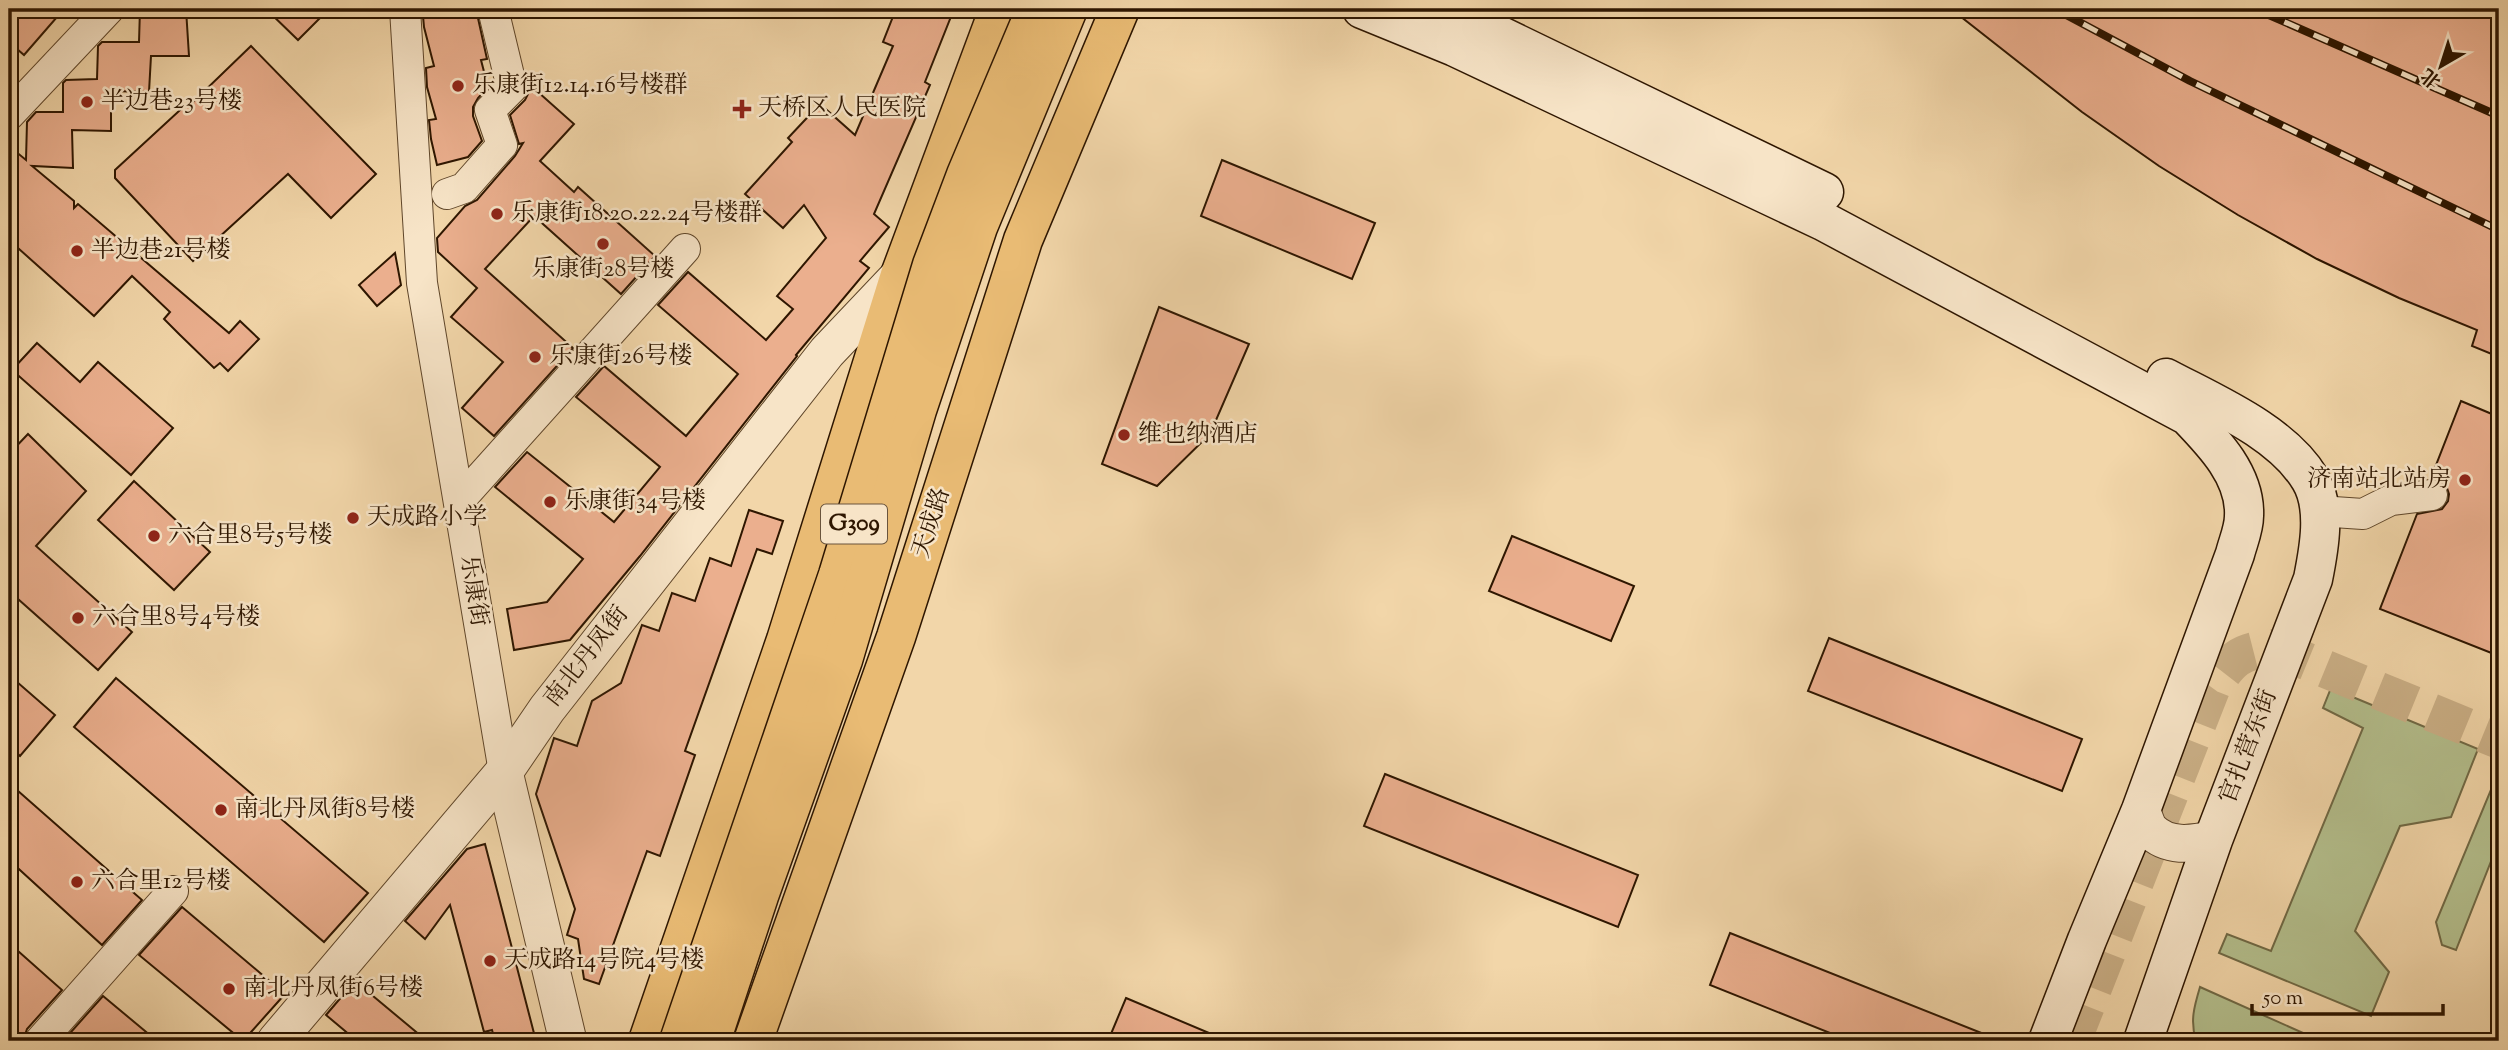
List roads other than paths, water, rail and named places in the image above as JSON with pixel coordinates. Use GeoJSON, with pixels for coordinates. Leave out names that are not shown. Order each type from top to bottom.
{"type":"FeatureCollection","features":[{"type":"Feature","properties":{"kind":"main road"},"geometry":{"type":"LineString","coordinates":[[648,1041],[786,640],[900,275],[999,9]]}},
{"type":"Feature","properties":{"kind":"main road","name":"G309"},"geometry":{"type":"LineString","coordinates":[[679,1041],[838,575],[932,265],[966,174],[1035,9]]}},
{"type":"Feature","properties":{"kind":"main road","name":"天成路"},"geometry":{"type":"LineString","coordinates":[[711,1041],[759,896],[843,660],[917,410],[978,227],[1068,9]]}},
{"type":"Feature","properties":{"kind":"main road","name":"天成路"},"geometry":{"type":"LineString","coordinates":[[753,1041],[896,637],[1023,240],[1119,9]]}},
{"type":"Feature","properties":{"kind":"main road"},"geometry":{"type":"LineString","coordinates":[[1362,9],[1455,47],[1823,220],[2188,416],[2220,449],[2241,492],[2244,517],[2235,555],[2141,810],[2048,1041]]}},
{"type":"Feature","properties":{"kind":"main road","name":"官扎营东街"},"geometry":{"type":"LineString","coordinates":[[1445,9],[1818,189],[2198,395],[2260,430],[2291,455],[2312,481],[2319,512],[2320,543],[2313,579],[2213,840],[2143,1041]]}},
{"type":"Feature","properties":{"kind":"street"},"geometry":{"type":"LineString","coordinates":[[9,115],[109,9]]}},
{"type":"Feature","properties":{"kind":"street","name":"乐康街"},"geometry":{"type":"LineString","coordinates":[[405,9],[422,283],[503,772],[568,1041]]}},
{"type":"Feature","properties":{"kind":"street"},"geometry":{"type":"LineString","coordinates":[[447,194],[464,188],[502,145],[490,110],[512,88],[493,9]]}},
{"type":"Feature","properties":{"kind":"street"},"geometry":{"type":"LineString","coordinates":[[459,501],[685,248]]}},
{"type":"Feature","properties":{"kind":"street","name":"南北丹凤街"},"geometry":{"type":"LineString","coordinates":[[276,1041],[503,772],[547,709],[827,352],[900,275]]}},
{"type":"Feature","properties":{"kind":"street"},"geometry":{"type":"LineString","coordinates":[[2319,512],[2362,514],[2391,500],[2432,495]]}},
{"type":"Feature","properties":{"kind":"street"},"geometry":{"type":"LineString","coordinates":[[2141,810],[2149,829],[2171,843],[2190,845],[2213,840]]}},
{"type":"Feature","properties":{"kind":"street"},"geometry":{"type":"LineString","coordinates":[[40,1041],[173,891]]}},
{"type":"Feature","properties":{"kind":"tunnel"},"geometry":{"type":"LineString","coordinates":[[2072,1041],[2211,689],[2236,659],[2262,649],[2274,648],[2499,740]]}},
{"type":"Feature","properties":{"kind":"railway"},"geometry":{"type":"LineString","coordinates":[[2055,9],[2190,81],[2499,230]]}},
{"type":"Feature","properties":{"kind":"railway"},"geometry":{"type":"LineString","coordinates":[[2255,9],[2499,116]]}},
{"type":"Feature","properties":{"kind":"railway"},"geometry":{"type":"LineString","coordinates":[[2485,9],[2499,14]]}},
{"type":"Feature","properties":{"kind":"place","name":"乐康街12.14.16号楼群"},"geometry":{"type":"Point","coordinates":[458,86]}},
{"type":"Feature","properties":{"kind":"place","name":"半边巷23号楼"},"geometry":{"type":"Point","coordinates":[87,102]}},
{"type":"Feature","properties":{"kind":"place","name":"天桥区人民医院"},"geometry":{"type":"Point","coordinates":[742,109]}},
{"type":"Feature","properties":{"kind":"place","name":"乐康街18.20.22.24号楼群"},"geometry":{"type":"Point","coordinates":[497,214]}},
{"type":"Feature","properties":{"kind":"place","name":"乐康街28号楼"},"geometry":{"type":"Point","coordinates":[603,244]}},
{"type":"Feature","properties":{"kind":"place","name":"半边巷21号楼"},"geometry":{"type":"Point","coordinates":[77,251]}},
{"type":"Feature","properties":{"kind":"place","name":"乐康街26号楼"},"geometry":{"type":"Point","coordinates":[535,357]}},
{"type":"Feature","properties":{"kind":"place","name":"维也纳酒店"},"geometry":{"type":"Point","coordinates":[1124,435]}},
{"type":"Feature","properties":{"kind":"place","name":"济南站北站房"},"geometry":{"type":"Point","coordinates":[2465,480]}},
{"type":"Feature","properties":{"kind":"place","name":"乐康街34号楼"},"geometry":{"type":"Point","coordinates":[550,502]}},
{"type":"Feature","properties":{"kind":"place","name":"天成路小学"},"geometry":{"type":"Point","coordinates":[353,518]}},
{"type":"Feature","properties":{"kind":"place","name":"六合里8号5号楼"},"geometry":{"type":"Point","coordinates":[154,536]}},
{"type":"Feature","properties":{"kind":"place","name":"六合里8号4号楼"},"geometry":{"type":"Point","coordinates":[78,618]}},
{"type":"Feature","properties":{"kind":"place","name":"南北丹凤街8号楼"},"geometry":{"type":"Point","coordinates":[221,810]}},
{"type":"Feature","properties":{"kind":"place","name":"六合里12号楼"},"geometry":{"type":"Point","coordinates":[77,882]}},
{"type":"Feature","properties":{"kind":"place","name":"天成路14号院4号楼"},"geometry":{"type":"Point","coordinates":[490,961]}},
{"type":"Feature","properties":{"kind":"place","name":"南北丹凤街6号楼"},"geometry":{"type":"Point","coordinates":[229,989]}}]}
